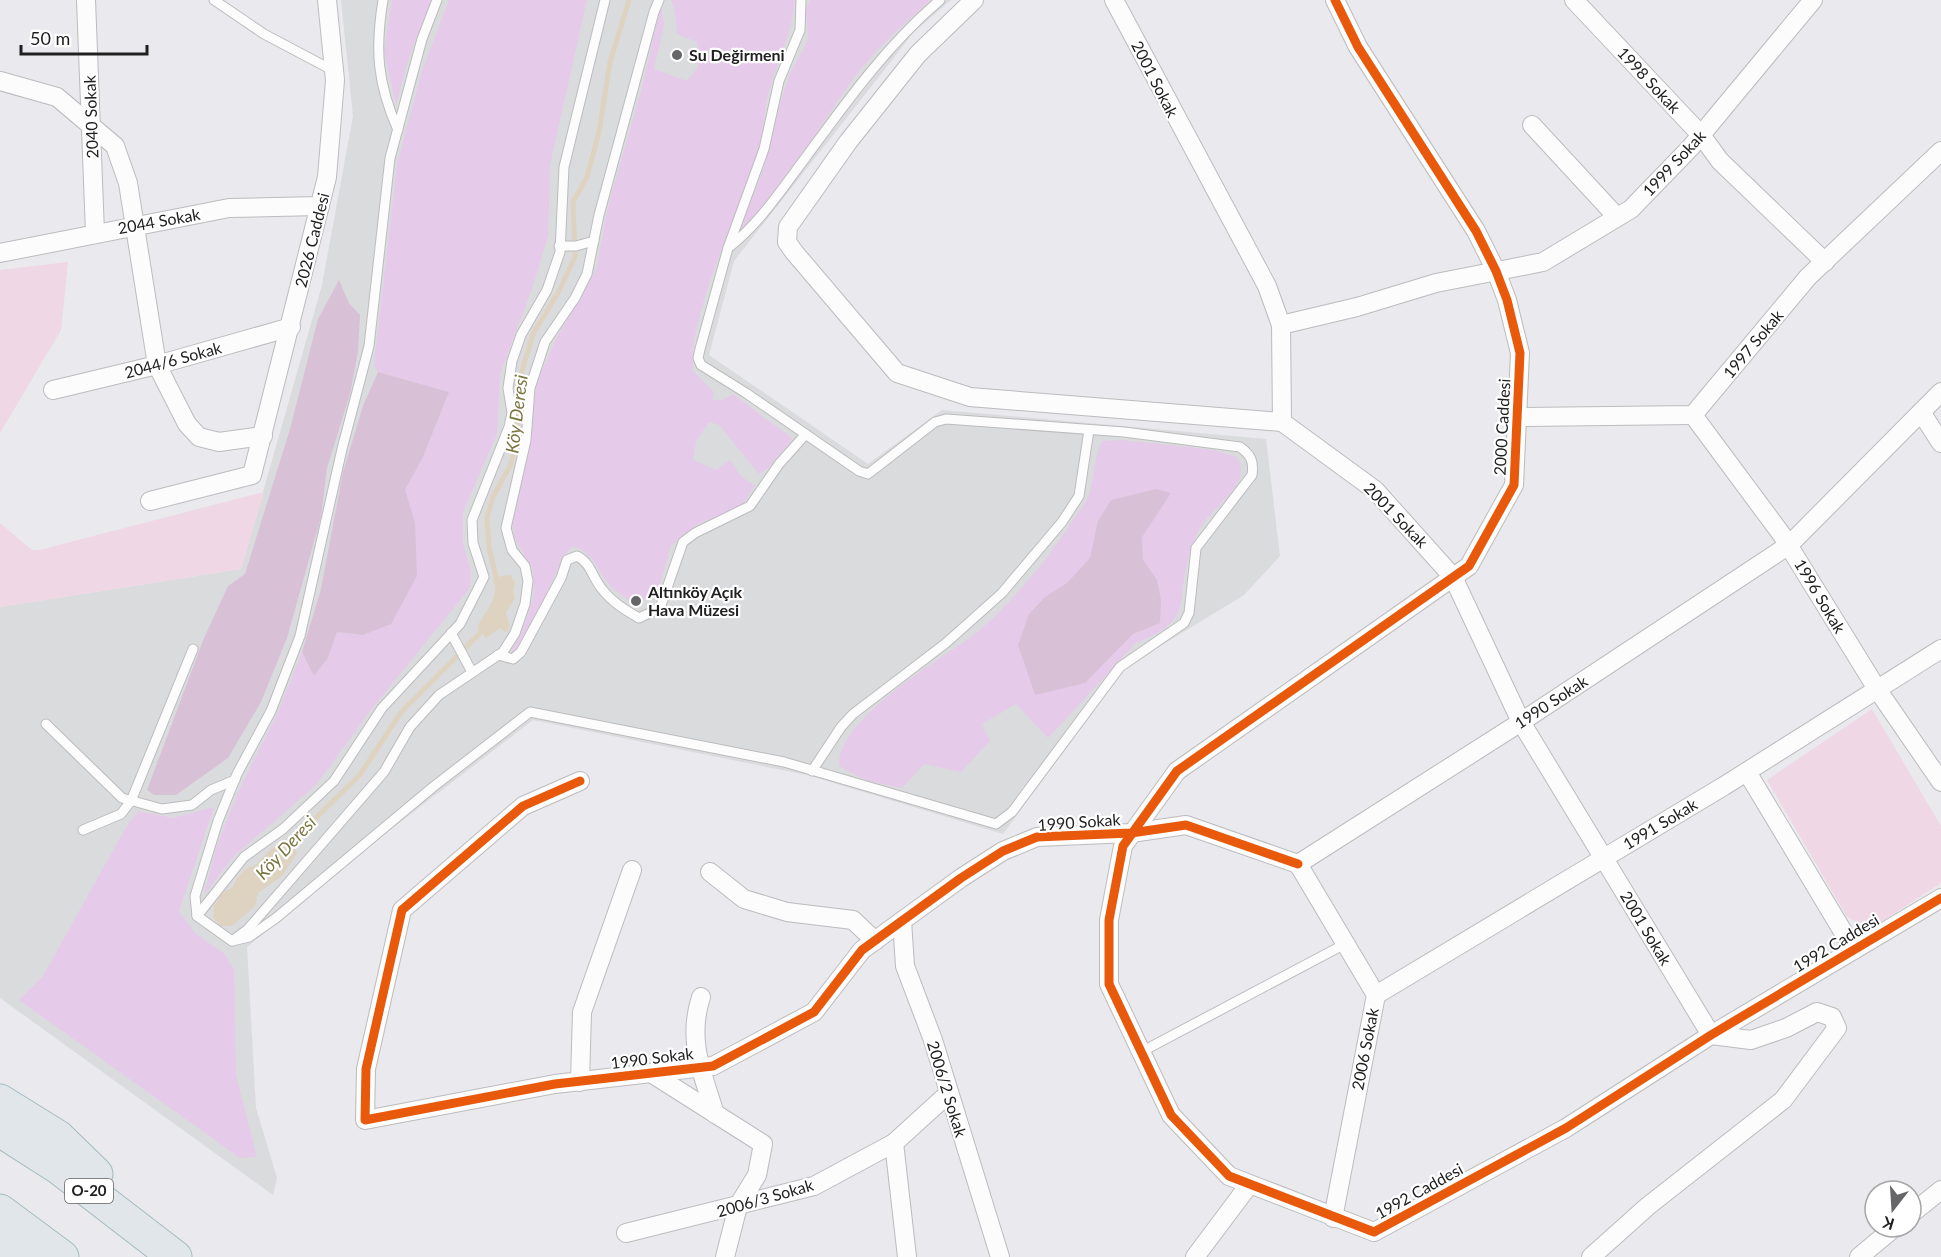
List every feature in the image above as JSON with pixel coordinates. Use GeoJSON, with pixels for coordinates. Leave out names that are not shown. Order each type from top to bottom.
{"type":"FeatureCollection","features":[{"type":"Feature","properties":{"kind":"highway"},"geometry":{"type":"LineString","coordinates":[[0,1101],[58,1137],[128,1208],[164,1249]]}},
{"type":"Feature","properties":{"kind":"highway","name":"O-20"},"geometry":{"type":"LineString","coordinates":[[0,1130],[58,1167],[164,1249]]}},
{"type":"Feature","properties":{"kind":"highway"},"geometry":{"type":"LineString","coordinates":[[0,1211],[62,1257]]}},
{"type":"Feature","properties":{"kind":"highway"},"geometry":{"type":"LineString","coordinates":[[0,1243],[21,1257]]}},
{"type":"Feature","properties":{"kind":"street","name":"2040 Sokak"},"geometry":{"type":"LineString","coordinates":[[86,0],[95,233]]}},
{"type":"Feature","properties":{"kind":"street","name":"2026 Caddesi"},"geometry":{"type":"LineString","coordinates":[[150,501],[252,475],[327,177],[334,71],[327,0]]}},
{"type":"Feature","properties":{"kind":"street"},"geometry":{"type":"LineString","coordinates":[[974,0],[918,54],[848,142],[788,227],[787,242],[794,252],[897,373],[970,398],[1282,422]]}},
{"type":"Feature","properties":{"kind":"street","name":"2001 Sokak"},"geometry":{"type":"LineString","coordinates":[[1114,0],[1266,286],[1281,325],[1282,422],[1376,490],[1453,577],[1521,722],[1711,1035]]}},
{"type":"Feature","properties":{"kind":"street","name":"2000 Caddesi"},"geometry":{"type":"LineString","coordinates":[[1131,833],[1177,771],[1469,566],[1514,485],[1520,353],[1507,300],[1496,271],[1476,231],[1358,47],[1335,0]]}},
{"type":"Feature","properties":{"kind":"street","name":"1998 Sokak"},"geometry":{"type":"LineString","coordinates":[[1574,0],[1701,135],[1720,161],[1825,262]]}},
{"type":"Feature","properties":{"kind":"street","name":"1999 Sokak"},"geometry":{"type":"LineString","coordinates":[[1281,325],[1357,307],[1436,283],[1543,262],[1617,217],[1631,208],[1701,135],[1813,0]]}},
{"type":"Feature","properties":{"kind":"street"},"geometry":{"type":"LineString","coordinates":[[0,81],[57,97],[115,146],[128,183],[157,365],[187,424],[199,437],[219,442],[263,436]]}},
{"type":"Feature","properties":{"kind":"street"},"geometry":{"type":"LineString","coordinates":[[1532,125],[1617,217]]}},
{"type":"Feature","properties":{"kind":"street","name":"1997 Sokak"},"geometry":{"type":"LineString","coordinates":[[1694,415],[1809,277],[1941,151]]}},
{"type":"Feature","properties":{"kind":"street","name":"2044 Sokak"},"geometry":{"type":"LineString","coordinates":[[0,253],[229,208],[320,206]]}},
{"type":"Feature","properties":{"kind":"street","name":"2044/6 Sokak"},"geometry":{"type":"LineString","coordinates":[[53,390],[157,365],[291,327]]}},
{"type":"Feature","properties":{"kind":"street","name":"1990 Sokak"},"geometry":{"type":"LineString","coordinates":[[580,781],[523,806],[402,910],[366,1069],[365,1120],[580,1082],[712,1066],[814,1012],[862,950],[1003,851],[1037,837],[1131,833],[1186,825],[1298,864],[1521,722],[1789,545],[1941,392]]}},
{"type":"Feature","properties":{"kind":"street"},"geometry":{"type":"LineString","coordinates":[[1921,412],[1941,443]]}},
{"type":"Feature","properties":{"kind":"street"},"geometry":{"type":"LineString","coordinates":[[1517,417],[1694,415]]}},
{"type":"Feature","properties":{"kind":"street","name":"1996 Sokak"},"geometry":{"type":"LineString","coordinates":[[1694,415],[1789,545],[1877,689],[1939,774]]}},
{"type":"Feature","properties":{"kind":"street","name":"1991 Sokak"},"geometry":{"type":"LineString","coordinates":[[1376,995],[1747,772],[1941,649]]}},
{"type":"Feature","properties":{"kind":"street"},"geometry":{"type":"LineString","coordinates":[[1747,772],[1854,950]]}},
{"type":"Feature","properties":{"kind":"street","name":"1992 Caddesi"},"geometry":{"type":"LineString","coordinates":[[1131,833],[1122,846],[1109,920],[1109,984],[1171,1115],[1228,1176],[1374,1232],[1566,1128],[1711,1035],[1941,898]]}},
{"type":"Feature","properties":{"kind":"street","name":"2006 Sokak"},"geometry":{"type":"LineString","coordinates":[[1298,864],[1376,995],[1333,1218]]}},
{"type":"Feature","properties":{"kind":"street"},"geometry":{"type":"LineString","coordinates":[[580,1082],[582,1012],[632,870]]}},
{"type":"Feature","properties":{"kind":"street"},"geometry":{"type":"LineString","coordinates":[[710,872],[744,899],[787,912],[853,920],[875,940]]}},
{"type":"Feature","properties":{"kind":"street","name":"2006/2 Sokak"},"geometry":{"type":"LineString","coordinates":[[902,921],[905,966],[933,1040],[1000,1257]]}},
{"type":"Feature","properties":{"kind":"street"},"geometry":{"type":"LineString","coordinates":[[701,997],[695,1016],[694,1044],[715,1114]]}},
{"type":"Feature","properties":{"kind":"street"},"geometry":{"type":"LineString","coordinates":[[1591,1257],[1648,1206],[1784,1100],[1837,1028],[1832,1017],[1817,1012],[1786,1028],[1751,1041],[1711,1035]]}},
{"type":"Feature","properties":{"kind":"street"},"geometry":{"type":"LineString","coordinates":[[651,1073],[763,1144],[757,1175],[738,1206],[724,1257]]}},
{"type":"Feature","properties":{"kind":"street","name":"2006/3 Sokak"},"geometry":{"type":"LineString","coordinates":[[626,1233],[814,1186],[894,1143],[949,1093]]}},
{"type":"Feature","properties":{"kind":"street"},"geometry":{"type":"LineString","coordinates":[[894,1143],[907,1257]]}},
{"type":"Feature","properties":{"kind":"street"},"geometry":{"type":"LineString","coordinates":[[1195,1257],[1250,1185]]}},
{"type":"Feature","properties":{"kind":"street"},"geometry":{"type":"LineString","coordinates":[[1923,1204],[1941,1190]]}},
{"type":"Feature","properties":{"kind":"street"},"geometry":{"type":"LineString","coordinates":[[1859,1257],[1881,1239]]}},
{"type":"Feature","properties":{"kind":"lane"},"geometry":{"type":"LineString","coordinates":[[214,0],[264,34],[334,71]]}},
{"type":"Feature","properties":{"kind":"lane"},"geometry":{"type":"LineString","coordinates":[[383,0],[377,39],[378,58],[387,105],[398,130]]}},
{"type":"Feature","properties":{"kind":"lane"},"geometry":{"type":"LineString","coordinates":[[437,0],[422,39],[390,158],[369,346],[342,449],[318,566],[300,636],[271,711],[235,780],[218,821],[195,896],[197,916],[232,941],[249,937],[276,918],[434,787],[530,712],[784,762],[996,824],[1012,812],[1120,667],[1184,622],[1190,613],[1196,548],[1251,475],[1254,465],[1250,454],[1240,447],[1224,443],[1089,430],[946,419],[935,422],[868,474],[859,471],[746,393],[701,365],[698,358],[728,248],[764,149],[779,81],[800,30],[801,0]]}},
{"type":"Feature","properties":{"kind":"lane"},"geometry":{"type":"LineString","coordinates":[[197,916],[244,856],[283,829],[334,781],[382,708],[460,624],[484,577],[473,543],[472,520],[509,427],[512,412],[508,388],[512,361],[521,335],[547,290],[559,246],[564,167],[605,0]]}},
{"type":"Feature","properties":{"kind":"lane"},"geometry":{"type":"LineString","coordinates":[[232,941],[248,930],[384,772],[418,719],[439,695],[498,655],[515,633],[525,604],[528,582],[525,566],[512,550],[506,528],[526,440],[530,388],[546,342],[576,298],[587,274],[645,44],[659,0]]}},
{"type":"Feature","properties":{"kind":"lane"},"geometry":{"type":"LineString","coordinates":[[728,248],[746,234],[772,203],[865,77],[912,23],[940,0]]}},
{"type":"Feature","properties":{"kind":"lane"},"geometry":{"type":"LineString","coordinates":[[559,246],[576,246],[594,241]]}},
{"type":"Feature","properties":{"kind":"lane"},"geometry":{"type":"LineString","coordinates":[[812,771],[841,727],[853,714],[946,643],[1002,593],[1062,522],[1079,496],[1089,430]]}},
{"type":"Feature","properties":{"kind":"lane"},"geometry":{"type":"LineString","coordinates":[[498,655],[513,659],[521,652],[561,578],[567,560],[577,556],[585,560],[601,588],[623,609],[639,618],[660,608],[683,542],[694,533],[750,506],[779,464],[805,435]]}},
{"type":"Feature","properties":{"kind":"lane"},"geometry":{"type":"LineString","coordinates":[[451,633],[472,672]]}},
{"type":"Feature","properties":{"kind":"lane"},"geometry":{"type":"LineString","coordinates":[[83,830],[121,814],[131,801],[194,649]]}},
{"type":"Feature","properties":{"kind":"lane"},"geometry":{"type":"LineString","coordinates":[[46,724],[122,798],[131,801],[162,809],[192,805],[211,790],[235,780]]}},
{"type":"Feature","properties":{"kind":"lane"},"geometry":{"type":"LineString","coordinates":[[1141,1052],[1345,944]]}},
{"type":"Feature","properties":{"kind":"shaded area","name":"Altınköy Açık Hava Müzesi"},"geometry":{"type":"Polygon","coordinates":[[[341,0],[951,0],[914,32],[734,261],[709,355],[868,464],[942,410],[1266,439],[1280,556],[1244,595],[1126,667],[1003,834],[807,775],[533,720],[386,833],[247,947],[256,1108],[277,1178],[273,1195],[0,998],[0,607],[241,569],[322,285],[353,116],[341,0]]]}},
{"type":"Feature","properties":{"kind":"shaded area"},"geometry":{"type":"Polygon","coordinates":[[[392,0],[431,0],[408,61],[396,105],[384,52],[392,0]]]}},
{"type":"Feature","properties":{"kind":"shaded area"},"geometry":{"type":"Polygon","coordinates":[[[449,0],[587,0],[550,165],[548,236],[533,286],[500,374],[497,434],[463,512],[463,543],[471,572],[470,588],[374,706],[316,785],[234,856],[204,895],[217,845],[239,790],[278,712],[302,652],[315,675],[328,658],[337,632],[363,635],[415,522],[405,490],[423,457],[449,392],[378,372],[374,365],[397,164],[422,71],[449,0]]]}},
{"type":"Feature","properties":{"kind":"shaded area"},"geometry":{"type":"Polygon","coordinates":[[[671,0],[795,0],[788,35],[769,91],[757,159],[716,265],[698,322],[693,371],[714,392],[712,399],[720,401],[733,394],[793,439],[768,468],[759,474],[719,425],[709,422],[696,441],[693,460],[716,470],[730,460],[740,475],[755,486],[742,505],[696,525],[671,546],[658,591],[635,605],[611,586],[585,552],[572,546],[556,572],[531,628],[512,653],[511,646],[525,624],[534,594],[532,568],[515,539],[511,521],[525,471],[537,381],[557,337],[596,269],[608,207],[641,91],[661,6],[664,26],[654,69],[687,81],[698,67],[697,42],[677,34],[675,12],[671,0]]]}},
{"type":"Feature","properties":{"kind":"shaded area"},"geometry":{"type":"Polygon","coordinates":[[[810,0],[931,0],[890,37],[862,67],[786,178],[756,216],[739,233],[764,167],[790,73],[808,40],[806,8],[810,0]]]}},
{"type":"Feature","properties":{"kind":"shaded area"},"geometry":{"type":"Polygon","coordinates":[[[68,262],[61,330],[0,433],[0,270],[68,262]]]}},
{"type":"Feature","properties":{"kind":"shaded area"},"geometry":{"type":"Polygon","coordinates":[[[339,280],[349,303],[360,315],[358,352],[350,394],[327,468],[321,517],[287,638],[261,702],[228,758],[176,795],[154,795],[147,790],[204,638],[228,586],[245,574],[290,429],[318,319],[339,280]]]}},
{"type":"Feature","properties":{"kind":"shaded area"},"geometry":{"type":"Polygon","coordinates":[[[378,372],[449,392],[423,457],[405,490],[415,522],[417,576],[391,624],[363,635],[337,632],[328,658],[314,676],[302,652],[321,589],[343,472],[363,406],[378,372]]]}},
{"type":"Feature","properties":{"kind":"shaded area"},"geometry":{"type":"Polygon","coordinates":[[[1122,440],[1214,450],[1237,457],[1241,467],[1236,485],[1208,517],[1196,537],[1184,578],[1180,608],[1172,622],[1157,633],[1136,643],[1048,738],[1016,704],[982,724],[990,741],[961,772],[924,764],[902,788],[868,781],[839,766],[843,748],[854,730],[870,712],[913,677],[985,626],[1028,581],[1087,500],[1102,441],[1122,440]]]}},
{"type":"Feature","properties":{"kind":"shaded area"},"geometry":{"type":"Polygon","coordinates":[[[1156,489],[1171,493],[1142,537],[1143,560],[1157,580],[1161,600],[1160,623],[1133,634],[1085,683],[1035,695],[1018,645],[1029,614],[1045,597],[1067,583],[1090,558],[1098,521],[1111,500],[1156,489]]]}},
{"type":"Feature","properties":{"kind":"shaded area"},"geometry":{"type":"Polygon","coordinates":[[[264,492],[241,569],[0,607],[0,523],[32,550],[39,550],[264,492]]]}},
{"type":"Feature","properties":{"kind":"shaded area"},"geometry":{"type":"Polygon","coordinates":[[[1872,709],[1941,826],[1941,883],[1871,929],[1847,917],[1767,780],[1872,709]]]}},
{"type":"Feature","properties":{"kind":"shaded area"},"geometry":{"type":"Polygon","coordinates":[[[214,807],[179,911],[196,934],[225,954],[234,970],[236,1075],[257,1157],[240,1158],[19,1000],[43,976],[126,827],[138,811],[173,818],[214,807]]]}},
{"type":"Feature","properties":{"kind":"water"},"geometry":{"type":"Polygon","coordinates":[[[511,575],[515,583],[513,591],[515,598],[506,613],[510,627],[506,632],[500,628],[486,638],[477,628],[495,593],[493,580],[511,575]]]}},
{"type":"Feature","properties":{"kind":"water"},"geometry":{"type":"Polygon","coordinates":[[[289,837],[297,853],[282,876],[258,893],[255,906],[232,926],[220,926],[213,917],[214,906],[223,892],[233,887],[237,878],[247,868],[256,865],[270,850],[289,837]]]}},
{"type":"Feature","properties":{"kind":"waterway","name":"Köy Deresi"},"geometry":{"type":"LineString","coordinates":[[498,584],[489,548],[487,517],[493,497],[511,464],[516,440],[522,371],[533,334],[558,293],[575,257],[573,202],[587,177],[599,132],[610,62],[629,0]]}},
{"type":"Feature","properties":{"kind":"waterway","name":"Köy Deresi"},"geometry":{"type":"LineString","coordinates":[[288,845],[359,776],[402,711],[484,629]]}},
{"type":"Feature","properties":{"kind":"cycle path"},"geometry":{"type":"LineString","coordinates":[[1335,0],[1358,47],[1476,231],[1496,271],[1507,300],[1520,353],[1514,485],[1469,566],[1177,771],[1123,846],[1109,920],[1109,984],[1171,1115],[1229,1176],[1374,1232],[1566,1128],[1711,1035],[1941,898]]}},
{"type":"Feature","properties":{"kind":"cycle path"},"geometry":{"type":"LineString","coordinates":[[580,781],[523,806],[402,910],[366,1069],[365,1120],[555,1084],[713,1066],[814,1012],[862,950],[961,878],[1003,851],[1037,837],[1131,833],[1186,825],[1298,864]]}},
{"type":"Feature","properties":{"kind":"place","name":"Su Değirmeni"},"geometry":{"type":"Point","coordinates":[677,55]}},
{"type":"Feature","properties":{"kind":"place","name":"Altınköy Açık Hava Müzesi"},"geometry":{"type":"Point","coordinates":[636,601]}}]}
